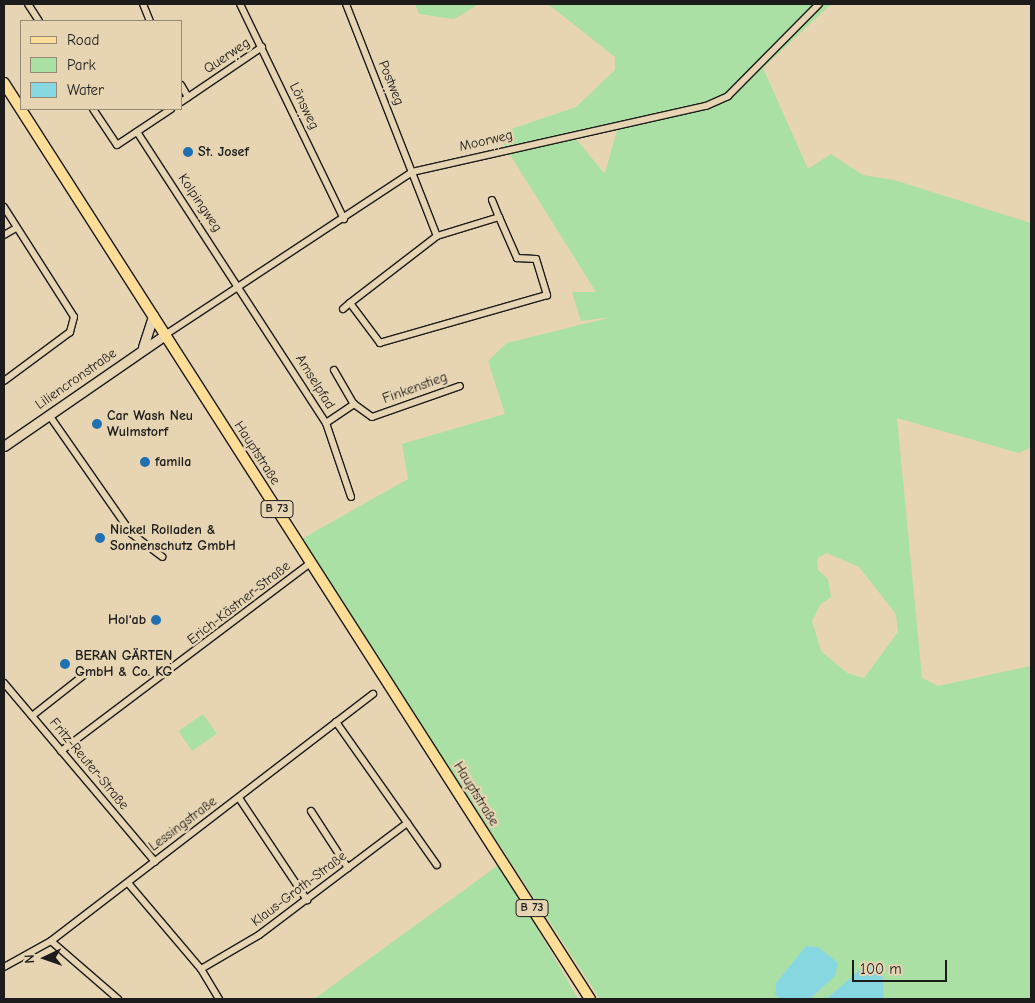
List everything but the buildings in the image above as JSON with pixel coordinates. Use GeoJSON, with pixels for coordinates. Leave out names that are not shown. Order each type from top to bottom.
{"type":"FeatureCollection","features":[{"type":"Feature","properties":{"kind":"main road","name":"Hauptstraße"},"geometry":{"type":"LineString","coordinates":[[4,83],[20,108]]}},
{"type":"Feature","properties":{"kind":"main road","name":"Hauptstraße"},"geometry":{"type":"LineString","coordinates":[[21,110],[590,999]]}},
{"type":"Feature","properties":{"kind":"street"},"geometry":{"type":"LineString","coordinates":[[28,4],[38,20]]}},
{"type":"Feature","properties":{"kind":"street"},"geometry":{"type":"LineString","coordinates":[[143,4],[150,20]]}},
{"type":"Feature","properties":{"kind":"street","name":"Lönsweg"},"geometry":{"type":"LineString","coordinates":[[240,4],[344,220]]}},
{"type":"Feature","properties":{"kind":"street","name":"Postweg"},"geometry":{"type":"LineString","coordinates":[[346,4],[437,236]]}},
{"type":"Feature","properties":{"kind":"street","name":"Moorweg"},"geometry":{"type":"LineString","coordinates":[[165,335],[242,288],[412,172],[706,106],[728,96],[819,4]]}},
{"type":"Feature","properties":{"kind":"street","name":"Querweg"},"geometry":{"type":"LineString","coordinates":[[182,101],[262,47]]}},
{"type":"Feature","properties":{"kind":"street"},"geometry":{"type":"LineString","coordinates":[[182,87],[188,97]]}},
{"type":"Feature","properties":{"kind":"street"},"geometry":{"type":"LineString","coordinates":[[94,110],[117,145],[170,110]]}},
{"type":"Feature","properties":{"kind":"street","name":"Kolpingweg"},"geometry":{"type":"LineString","coordinates":[[137,132],[242,288]]}},
{"type":"Feature","properties":{"kind":"street"},"geometry":{"type":"LineString","coordinates":[[350,303],[380,343],[547,295],[536,260],[517,258],[492,200]]}},
{"type":"Feature","properties":{"kind":"street"},"geometry":{"type":"LineString","coordinates":[[4,207],[74,317],[70,332],[4,381]]}},
{"type":"Feature","properties":{"kind":"street"},"geometry":{"type":"LineString","coordinates":[[343,309],[437,236],[499,217]]}},
{"type":"Feature","properties":{"kind":"street"},"geometry":{"type":"LineString","coordinates":[[4,235],[16,228]]}},
{"type":"Feature","properties":{"kind":"street","name":"Amselpfad"},"geometry":{"type":"LineString","coordinates":[[242,288],[326,423],[350,497]]}},
{"type":"Feature","properties":{"kind":"street"},"geometry":{"type":"LineString","coordinates":[[142,349],[153,316]]}},
{"type":"Feature","properties":{"kind":"street","name":"Liliencronstraße"},"geometry":{"type":"LineString","coordinates":[[4,446],[142,349],[165,335]]}},
{"type":"Feature","properties":{"kind":"street","name":"Finkenstieg"},"geometry":{"type":"LineString","coordinates":[[334,370],[354,404],[372,417],[460,386]]}},
{"type":"Feature","properties":{"kind":"street"},"geometry":{"type":"LineString","coordinates":[[326,423],[354,404]]}},
{"type":"Feature","properties":{"kind":"street"},"geometry":{"type":"LineString","coordinates":[[49,415],[132,534],[162,557]]}},
{"type":"Feature","properties":{"kind":"street","name":"Erich-Kästner-Straße"},"geometry":{"type":"LineString","coordinates":[[61,751],[312,562]]}},
{"type":"Feature","properties":{"kind":"street"},"geometry":{"type":"LineString","coordinates":[[32,716],[84,675]]}},
{"type":"Feature","properties":{"kind":"street","name":"Fritz-Reuter-Straße"},"geometry":{"type":"LineString","coordinates":[[4,683],[155,862]]}},
{"type":"Feature","properties":{"kind":"street","name":"Lessingstraße"},"geometry":{"type":"LineString","coordinates":[[4,967],[52,941],[373,694]]}},
{"type":"Feature","properties":{"kind":"street"},"geometry":{"type":"LineString","coordinates":[[336,722],[437,865]]}},
{"type":"Feature","properties":{"kind":"street"},"geometry":{"type":"LineString","coordinates":[[239,798],[307,900]]}},
{"type":"Feature","properties":{"kind":"street"},"geometry":{"type":"LineString","coordinates":[[312,811],[348,868]]}},
{"type":"Feature","properties":{"kind":"street","name":"Klaus-Groth-Straße"},"geometry":{"type":"LineString","coordinates":[[201,969],[307,900],[407,823]]}},
{"type":"Feature","properties":{"kind":"street"},"geometry":{"type":"LineString","coordinates":[[128,883],[201,969],[219,999]]}},
{"type":"Feature","properties":{"kind":"street"},"geometry":{"type":"LineString","coordinates":[[52,941],[118,999]]}},
{"type":"Feature","properties":{"kind":"green space"},"geometry":{"type":"Polygon","coordinates":[[[415,4],[479,4],[454,19],[419,14],[415,4]]]}},
{"type":"Feature","properties":{"kind":"green space"},"geometry":{"type":"Polygon","coordinates":[[[548,4],[831,4],[763,68],[808,169],[831,154],[863,175],[894,180],[1031,223],[1031,447],[1019,453],[897,418],[922,678],[938,686],[1031,666],[1031,999],[884,999],[882,966],[870,961],[826,999],[810,999],[835,976],[818,947],[806,946],[776,983],[775,995],[781,999],[600,999],[300,540],[408,479],[402,444],[505,414],[488,361],[507,343],[612,317],[581,321],[572,292],[596,292],[497,134],[576,107],[615,70],[615,57],[548,4]],[[619,124],[572,134],[604,173],[605,173],[619,124]],[[827,553],[817,558],[818,570],[828,579],[831,597],[820,605],[812,621],[821,651],[847,673],[864,678],[898,632],[896,614],[859,567],[827,553]]]}},
{"type":"Feature","properties":{"kind":"green space"},"geometry":{"type":"Polygon","coordinates":[[[203,714],[217,734],[192,751],[178,731],[203,714]]]}},
{"type":"Feature","properties":{"kind":"green space"},"geometry":{"type":"Polygon","coordinates":[[[500,864],[578,999],[314,999],[500,864]]]}},
{"type":"Feature","properties":{"kind":"water"},"geometry":{"type":"Polygon","coordinates":[[[806,946],[818,947],[838,963],[835,976],[810,999],[781,999],[775,995],[776,983],[806,946]]]}},
{"type":"Feature","properties":{"kind":"water"},"geometry":{"type":"Polygon","coordinates":[[[870,961],[882,966],[884,999],[826,999],[870,961]]]}},
{"type":"Feature","properties":{"kind":"place","name":"St. Josef"},"geometry":{"type":"Point","coordinates":[188,152]}},
{"type":"Feature","properties":{"kind":"place","name":"Car Wash Neu Wulmstorf"},"geometry":{"type":"Point","coordinates":[97,424]}},
{"type":"Feature","properties":{"kind":"place","name":"famila"},"geometry":{"type":"Point","coordinates":[145,462]}},
{"type":"Feature","properties":{"kind":"place","name":"Nickel Rolladen & Sonnenschutz GmbH"},"geometry":{"type":"Point","coordinates":[100,538]}},
{"type":"Feature","properties":{"kind":"place","name":"Hol'ab"},"geometry":{"type":"Point","coordinates":[156,620]}},
{"type":"Feature","properties":{"kind":"place","name":"BERAN GÄRTEN GmbH & Co. KG"},"geometry":{"type":"Point","coordinates":[65,664]}}]}
